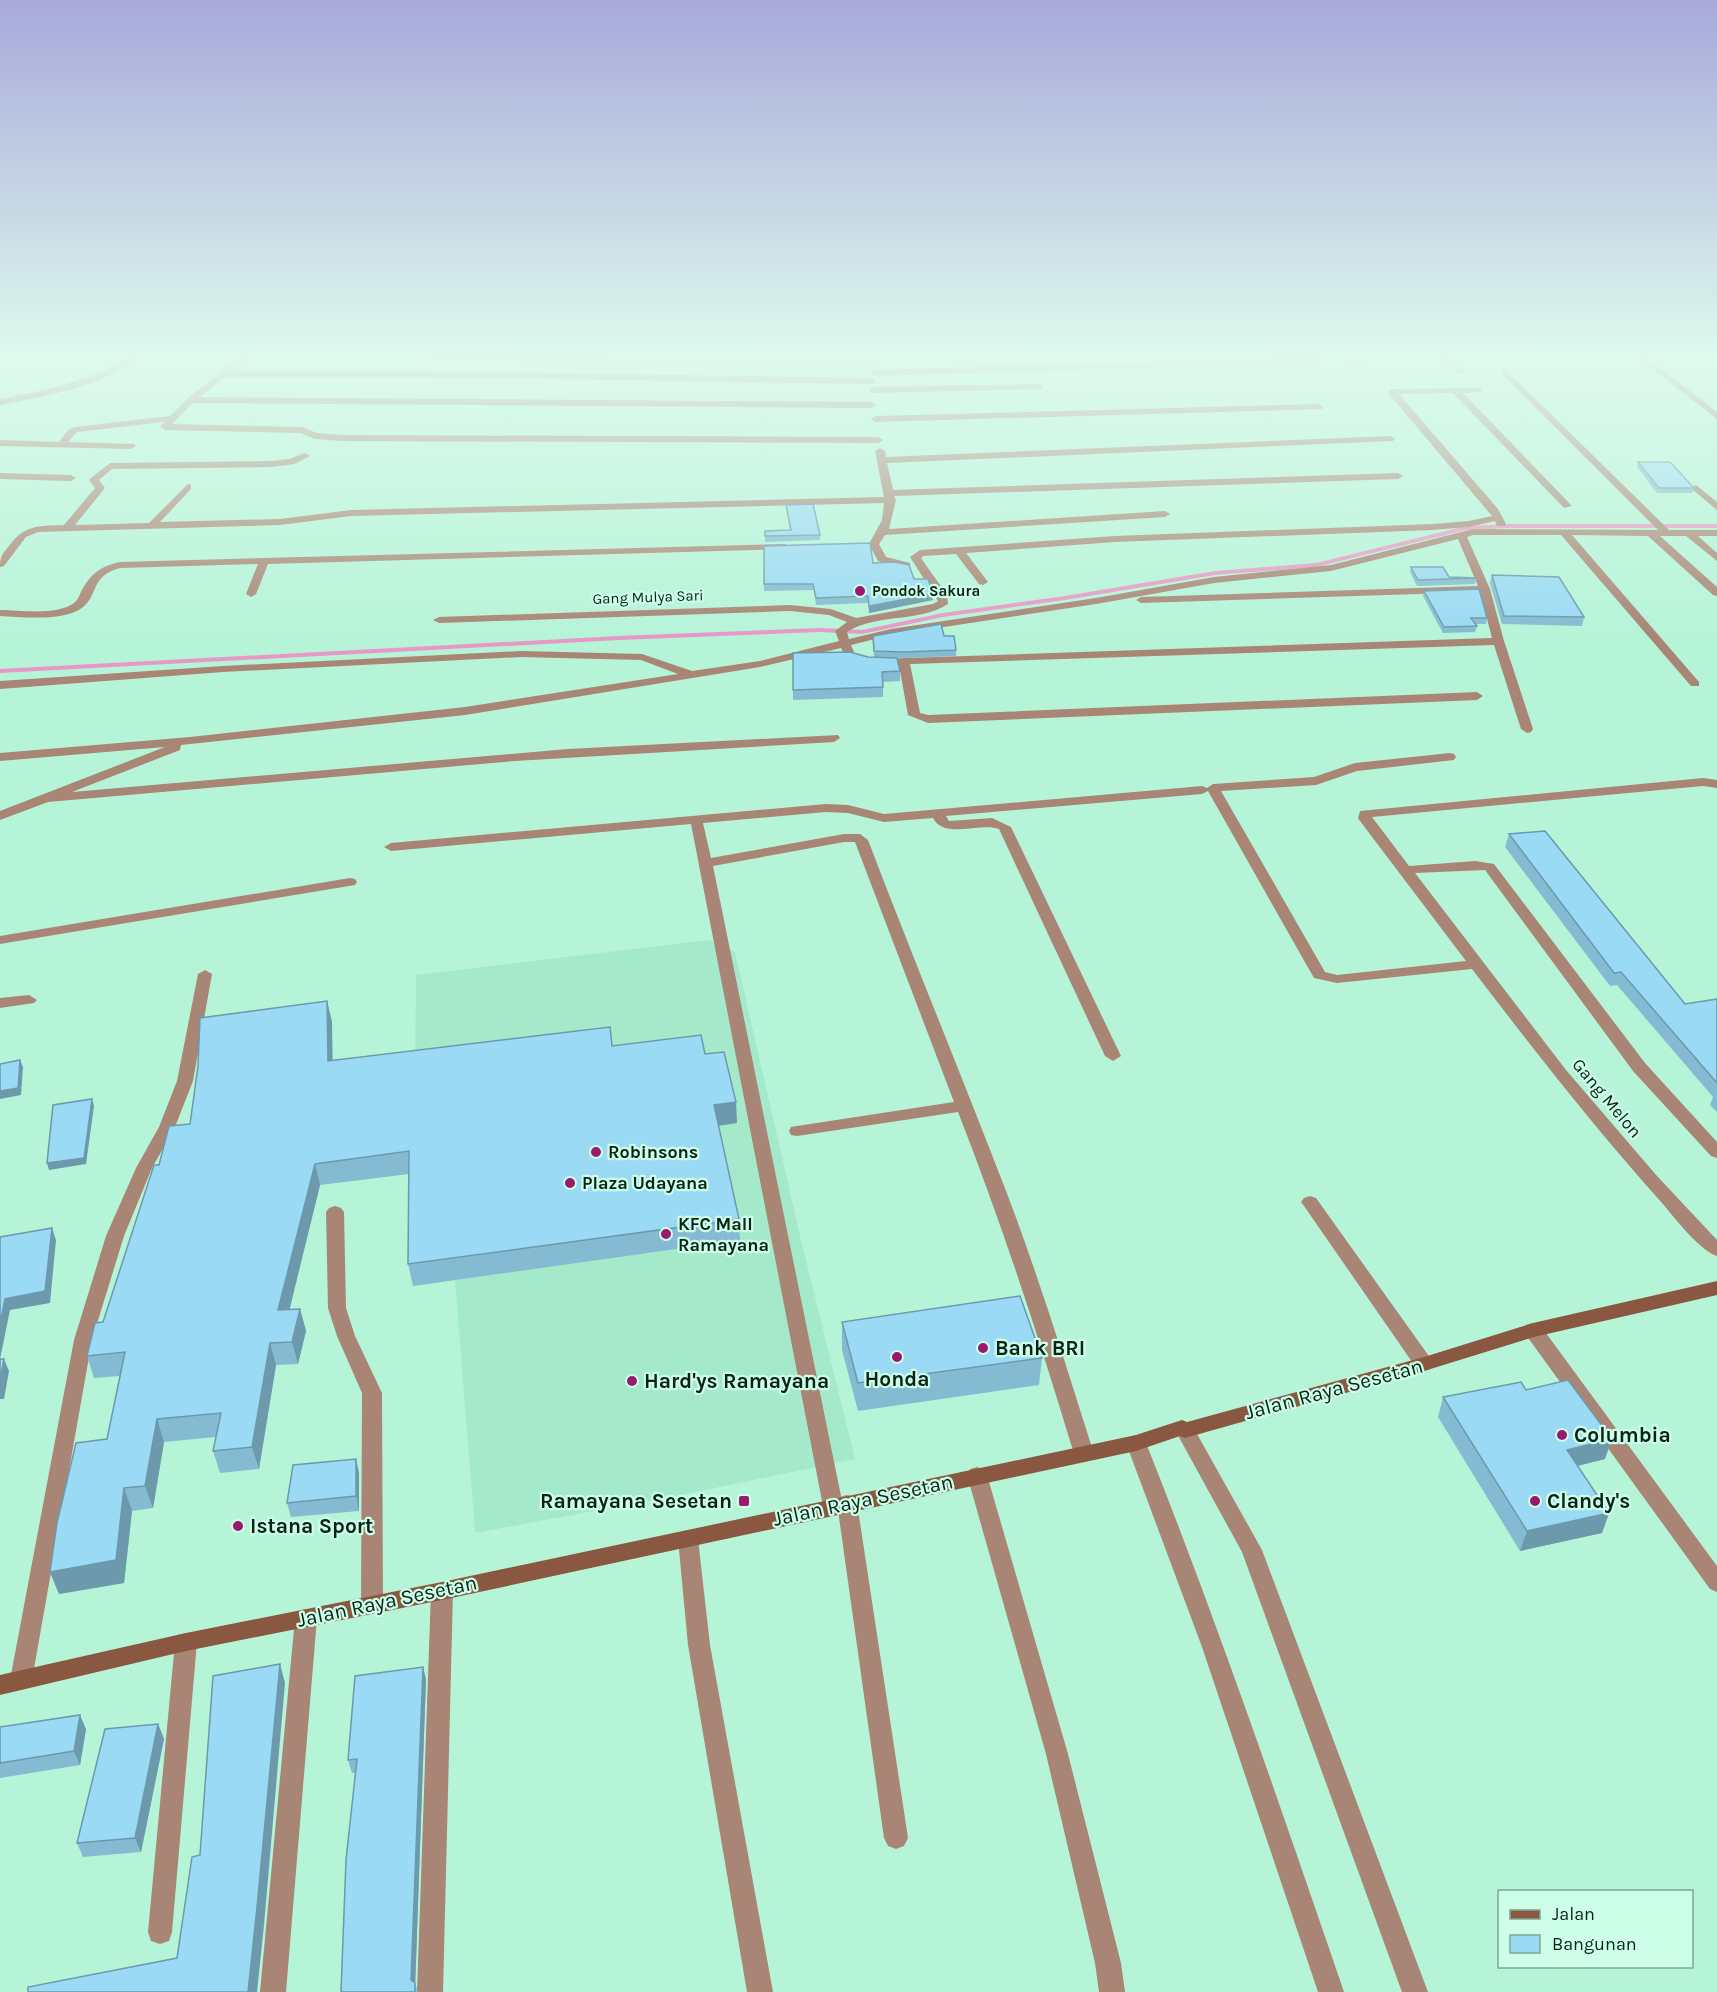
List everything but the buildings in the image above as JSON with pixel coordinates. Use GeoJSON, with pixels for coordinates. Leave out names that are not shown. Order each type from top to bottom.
{"type":"FeatureCollection","features":[{"type":"Feature","properties":{"kind":"main road","name":"Jalan Raya Sesetan"},"geometry":{"type":"LineString","coordinates":[[0,1685],[186,1642],[442,1591],[1136,1443],[1182,1428],[1185,1430],[1424,1364],[1533,1330],[1717,1288]]}},
{"type":"Feature","properties":{"kind":"street"},"geometry":{"type":"LineString","coordinates":[[874,544],[884,532],[890,496],[879,450]]}},
{"type":"Feature","properties":{"kind":"street"},"geometry":{"type":"LineString","coordinates":[[881,460],[1124,450]]}},
{"type":"Feature","properties":{"kind":"street"},"geometry":{"type":"LineString","coordinates":[[1442,450],[1494,511],[1506,531]]}},
{"type":"Feature","properties":{"kind":"street"},"geometry":{"type":"LineString","coordinates":[[1513,450],[1567,506]]}},
{"type":"Feature","properties":{"kind":"street"},"geometry":{"type":"LineString","coordinates":[[1583,450],[1663,528]]}},
{"type":"Feature","properties":{"kind":"street"},"geometry":{"type":"LineString","coordinates":[[67,528],[100,488],[94,480],[110,466],[272,464],[291,462],[306,456]]}},
{"type":"Feature","properties":{"kind":"street"},"geometry":{"type":"LineString","coordinates":[[0,476],[71,478]]}},
{"type":"Feature","properties":{"kind":"street"},"geometry":{"type":"LineString","coordinates":[[0,564],[27,531],[67,528],[280,522],[351,513],[890,496],[1398,476]]}},
{"type":"Feature","properties":{"kind":"street"},"geometry":{"type":"LineString","coordinates":[[153,524],[188,487]]}},
{"type":"Feature","properties":{"kind":"street"},"geometry":{"type":"LineString","coordinates":[[1696,488],[1717,507]]}},
{"type":"Feature","properties":{"kind":"street"},"geometry":{"type":"LineString","coordinates":[[884,532],[1165,514]]}},
{"type":"Feature","properties":{"kind":"street"},"geometry":{"type":"LineString","coordinates":[[843,638],[855,622],[942,604],[942,594],[920,567],[915,555],[958,549],[1115,539],[1432,527],[1497,519]]}},
{"type":"Feature","properties":{"kind":"street"},"geometry":{"type":"LineString","coordinates":[[0,756],[190,741],[465,711],[760,664],[843,638],[1096,601],[1214,580],[1332,568],[1461,535],[1506,531],[1651,533],[1663,528],[1689,533],[1717,533]]}},
{"type":"Feature","properties":{"kind":"street"},"geometry":{"type":"LineString","coordinates":[[1563,531],[1695,684]]}},
{"type":"Feature","properties":{"kind":"street"},"geometry":{"type":"LineString","coordinates":[[1651,533],[1717,593]]}},
{"type":"Feature","properties":{"kind":"street"},"geometry":{"type":"LineString","coordinates":[[1689,533],[1717,558]]}},
{"type":"Feature","properties":{"kind":"street"},"geometry":{"type":"LineString","coordinates":[[1461,535],[1485,590],[1498,641],[1527,729]]}},
{"type":"Feature","properties":{"kind":"street"},"geometry":{"type":"LineString","coordinates":[[862,544],[874,544]]}},
{"type":"Feature","properties":{"kind":"street"},"geometry":{"type":"LineString","coordinates":[[874,544],[882,559],[920,567]]}},
{"type":"Feature","properties":{"kind":"street"},"geometry":{"type":"LineString","coordinates":[[0,613],[56,612],[72,609],[83,601],[98,573],[107,567],[791,547]]}},
{"type":"Feature","properties":{"kind":"street"},"geometry":{"type":"LineString","coordinates":[[958,549],[983,582]]}},
{"type":"Feature","properties":{"kind":"street"},"geometry":{"type":"LineString","coordinates":[[251,594],[264,562]]}},
{"type":"Feature","properties":{"kind":"street"},"geometry":{"type":"LineString","coordinates":[[1096,601],[1247,599],[1485,590]]}},
{"type":"Feature","properties":{"kind":"street","name":"Gang Mulya Sari"},"geometry":{"type":"LineString","coordinates":[[439,620],[790,608],[831,612],[855,622]]}},
{"type":"Feature","properties":{"kind":"street"},"geometry":{"type":"LineString","coordinates":[[843,638],[849,653],[863,661],[904,663],[1498,641]]}},
{"type":"Feature","properties":{"kind":"street"},"geometry":{"type":"LineString","coordinates":[[0,685],[223,669],[521,654],[642,657],[671,666],[692,676]]}},
{"type":"Feature","properties":{"kind":"street"},"geometry":{"type":"LineString","coordinates":[[904,663],[914,715],[928,719],[1477,696]]}},
{"type":"Feature","properties":{"kind":"street"},"geometry":{"type":"LineString","coordinates":[[48,798],[166,790],[412,765],[674,744],[834,738]]}},
{"type":"Feature","properties":{"kind":"street"},"geometry":{"type":"LineString","coordinates":[[0,816],[190,741]]}},
{"type":"Feature","properties":{"kind":"street"},"geometry":{"type":"LineString","coordinates":[[1450,757],[1355,767],[1316,782],[1213,788],[1318,975],[1337,979],[1476,964]]}},
{"type":"Feature","properties":{"kind":"street","name":"Gang Melon"},"geometry":{"type":"LineString","coordinates":[[1717,784],[1702,782],[1365,814],[1365,818],[1593,1114],[1692,1227],[1717,1250]]}},
{"type":"Feature","properties":{"kind":"street"},"geometry":{"type":"LineString","coordinates":[[391,847],[826,808],[848,809],[884,818],[1202,790]]}},
{"type":"Feature","properties":{"kind":"street"},"geometry":{"type":"LineString","coordinates":[[938,813],[942,822],[947,825],[992,822],[1004,827],[1113,1056]]}},
{"type":"Feature","properties":{"kind":"street"},"geometry":{"type":"LineString","coordinates":[[696,821],[705,863],[741,1085],[840,1505],[896,1838]]}},
{"type":"Feature","properties":{"kind":"street"},"geometry":{"type":"LineString","coordinates":[[705,863],[844,838],[855,837],[861,840],[923,1005],[998,1192],[1044,1324],[1084,1454]]}},
{"type":"Feature","properties":{"kind":"street"},"geometry":{"type":"LineString","coordinates":[[1404,870],[1475,865],[1489,867],[1639,1067],[1717,1152]]}},
{"type":"Feature","properties":{"kind":"street"},"geometry":{"type":"LineString","coordinates":[[0,940],[350,882]]}},
{"type":"Feature","properties":{"kind":"street"},"geometry":{"type":"LineString","coordinates":[[21,1680],[83,1340],[115,1236],[144,1168],[167,1127],[185,1081],[205,974]]}},
{"type":"Feature","properties":{"kind":"street"},"geometry":{"type":"LineString","coordinates":[[0,1004],[29,1000]]}},
{"type":"Feature","properties":{"kind":"street"},"geometry":{"type":"LineString","coordinates":[[797,1131],[964,1107]]}},
{"type":"Feature","properties":{"kind":"street"},"geometry":{"type":"LineString","coordinates":[[1310,1202],[1424,1364]]}},
{"type":"Feature","properties":{"kind":"street"},"geometry":{"type":"LineString","coordinates":[[335,1212],[337,1308],[346,1336],[372,1393],[372,1605]]}},
{"type":"Feature","properties":{"kind":"street"},"geometry":{"type":"LineString","coordinates":[[1533,1330],[1717,1583]]}},
{"type":"Feature","properties":{"kind":"street"},"geometry":{"type":"LineString","coordinates":[[1185,1430],[1252,1550],[1415,1992]]}},
{"type":"Feature","properties":{"kind":"street"},"geometry":{"type":"LineString","coordinates":[[1136,1443],[1180,1555],[1331,1992]]}},
{"type":"Feature","properties":{"kind":"street"},"geometry":{"type":"LineString","coordinates":[[977,1476],[1057,1754],[1108,1963],[1112,1992]]}},
{"type":"Feature","properties":{"kind":"street"},"geometry":{"type":"LineString","coordinates":[[688,1539],[699,1645],[760,1992]]}},
{"type":"Feature","properties":{"kind":"street"},"geometry":{"type":"LineString","coordinates":[[430,1992],[442,1591]]}},
{"type":"Feature","properties":{"kind":"street"},"geometry":{"type":"LineString","coordinates":[[273,1992],[306,1618]]}},
{"type":"Feature","properties":{"kind":"street"},"geometry":{"type":"LineString","coordinates":[[159,1932],[186,1642]]}},
{"type":"Feature","properties":{"kind":"shaded area","name":"Plaza Udayana"},"geometry":{"type":"Polygon","coordinates":[[[709,940],[735,952],[801,1240],[855,1459],[681,1495],[475,1533],[455,1280],[413,1286],[416,975],[709,940]]]}},
{"type":"Feature","properties":{"kind":"waterway"},"geometry":{"type":"LineString","coordinates":[[0,671],[619,638],[820,630],[862,632],[943,615],[1065,598],[1215,573],[1316,565],[1466,528],[1717,526]]}},
{"type":"Feature","properties":{"kind":"place","name":"Pondok Sakura"},"geometry":{"type":"Point","coordinates":[860,591]}},
{"type":"Feature","properties":{"kind":"place","name":"Robinsons"},"geometry":{"type":"Point","coordinates":[596,1152]}},
{"type":"Feature","properties":{"kind":"place","name":"Plaza Udayana"},"geometry":{"type":"Point","coordinates":[570,1183]}},
{"type":"Feature","properties":{"kind":"place","name":"KFC Mall Ramayana"},"geometry":{"type":"Point","coordinates":[666,1234]}},
{"type":"Feature","properties":{"kind":"place","name":"Bank BRI"},"geometry":{"type":"Point","coordinates":[983,1348]}},
{"type":"Feature","properties":{"kind":"place","name":"Honda"},"geometry":{"type":"Point","coordinates":[897,1357]}},
{"type":"Feature","properties":{"kind":"place","name":"Hard'ys Ramayana"},"geometry":{"type":"Point","coordinates":[632,1381]}},
{"type":"Feature","properties":{"kind":"place","name":"Columbia"},"geometry":{"type":"Point","coordinates":[1562,1435]}},
{"type":"Feature","properties":{"kind":"place","name":"Ramayana Sesetan"},"geometry":{"type":"Point","coordinates":[744,1501]}},
{"type":"Feature","properties":{"kind":"place","name":"Clandy's"},"geometry":{"type":"Point","coordinates":[1535,1501]}},
{"type":"Feature","properties":{"kind":"place","name":"Istana Sport"},"geometry":{"type":"Point","coordinates":[238,1526]}}]}
